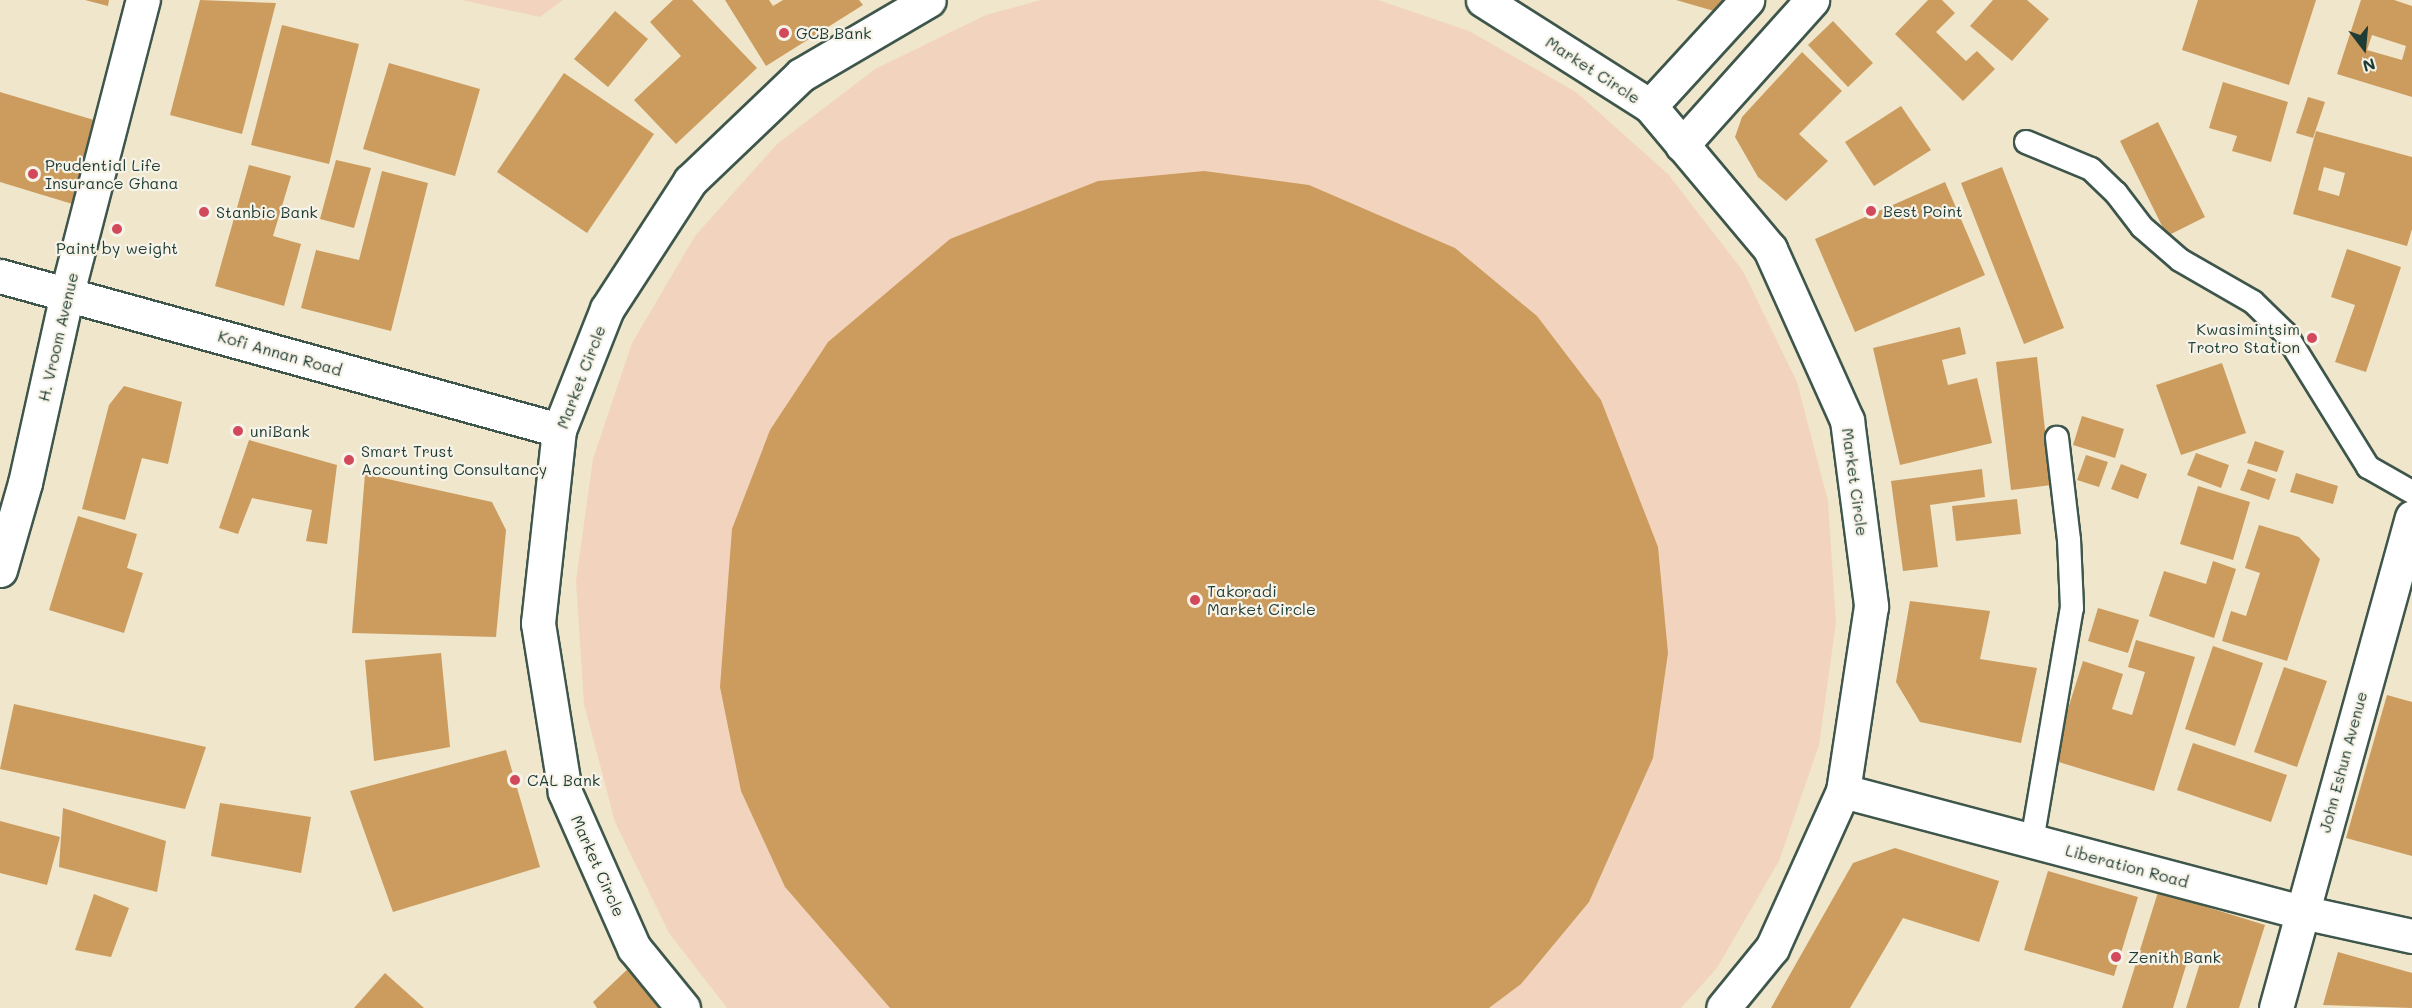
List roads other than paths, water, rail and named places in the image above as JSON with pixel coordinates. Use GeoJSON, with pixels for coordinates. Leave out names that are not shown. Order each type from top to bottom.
{"type":"FeatureCollection","features":[{"type":"Feature","properties":{"kind":"street","name":"H. Vroom Avenue"},"geometry":{"type":"LineString","coordinates":[[0,570],[25,483],[67,294],[143,0]]}},
{"type":"Feature","properties":{"kind":"street","name":"Market Circle"},"geometry":{"type":"LineString","coordinates":[[683,1008],[634,948],[565,792],[538,623],[559,430],[607,309],[690,181],[801,75],[928,0]]}},
{"type":"Feature","properties":{"kind":"street","name":"Market Circle"},"geometry":{"type":"LineString","coordinates":[[1484,0],[1650,106],[1770,249],[1847,420],[1871,606],[1843,791],[1772,948],[1723,1008]]}},
{"type":"Feature","properties":{"kind":"street"},"geometry":{"type":"LineString","coordinates":[[1650,106],[1748,0]]}},
{"type":"Feature","properties":{"kind":"street"},"geometry":{"type":"LineString","coordinates":[[1682,145],[1812,0]]}},
{"type":"Feature","properties":{"kind":"street","name":"Kofi Annan Road"},"geometry":{"type":"LineString","coordinates":[[0,276],[559,430]]}},
{"type":"Feature","properties":{"kind":"street","name":"John Eshun Avenue"},"geometry":{"type":"LineString","coordinates":[[2276,1008],[2412,517]]}},
{"type":"Feature","properties":{"kind":"street","name":"Liberation Road"},"geometry":{"type":"LineString","coordinates":[[1843,791],[2302,912],[2412,936]]}},
{"type":"Feature","properties":{"kind":"lane"},"geometry":{"type":"LineString","coordinates":[[2026,142],[2091,169],[2116,193],[2142,227],[2180,260],[2253,302],[2285,333],[2368,466],[2412,492]]}},
{"type":"Feature","properties":{"kind":"lane"},"geometry":{"type":"LineString","coordinates":[[2032,841],[2072,608],[2069,540],[2057,438]]}},
{"type":"Feature","properties":{"kind":"place","name":"GCB Bank"},"geometry":{"type":"Point","coordinates":[784,33]}},
{"type":"Feature","properties":{"kind":"place","name":"Prudential Life Insurance Ghana"},"geometry":{"type":"Point","coordinates":[33,174]}},
{"type":"Feature","properties":{"kind":"place","name":"Best Point"},"geometry":{"type":"Point","coordinates":[1871,211]}},
{"type":"Feature","properties":{"kind":"place","name":"Stanbic Bank"},"geometry":{"type":"Point","coordinates":[204,212]}},
{"type":"Feature","properties":{"kind":"place","name":"Paint by weight"},"geometry":{"type":"Point","coordinates":[117,229]}},
{"type":"Feature","properties":{"kind":"place","name":"Kwasimintsim Trotro Station"},"geometry":{"type":"Point","coordinates":[2312,338]}},
{"type":"Feature","properties":{"kind":"place","name":"uniBank"},"geometry":{"type":"Point","coordinates":[238,431]}},
{"type":"Feature","properties":{"kind":"place","name":"Smart Trust Accounting Consultancy"},"geometry":{"type":"Point","coordinates":[349,460]}},
{"type":"Feature","properties":{"kind":"place","name":"Takoradi Market Circle"},"geometry":{"type":"Point","coordinates":[1195,600]}},
{"type":"Feature","properties":{"kind":"place","name":"CAL Bank"},"geometry":{"type":"Point","coordinates":[515,780]}},
{"type":"Feature","properties":{"kind":"place","name":"Zenith Bank"},"geometry":{"type":"Point","coordinates":[2116,957]}}]}
